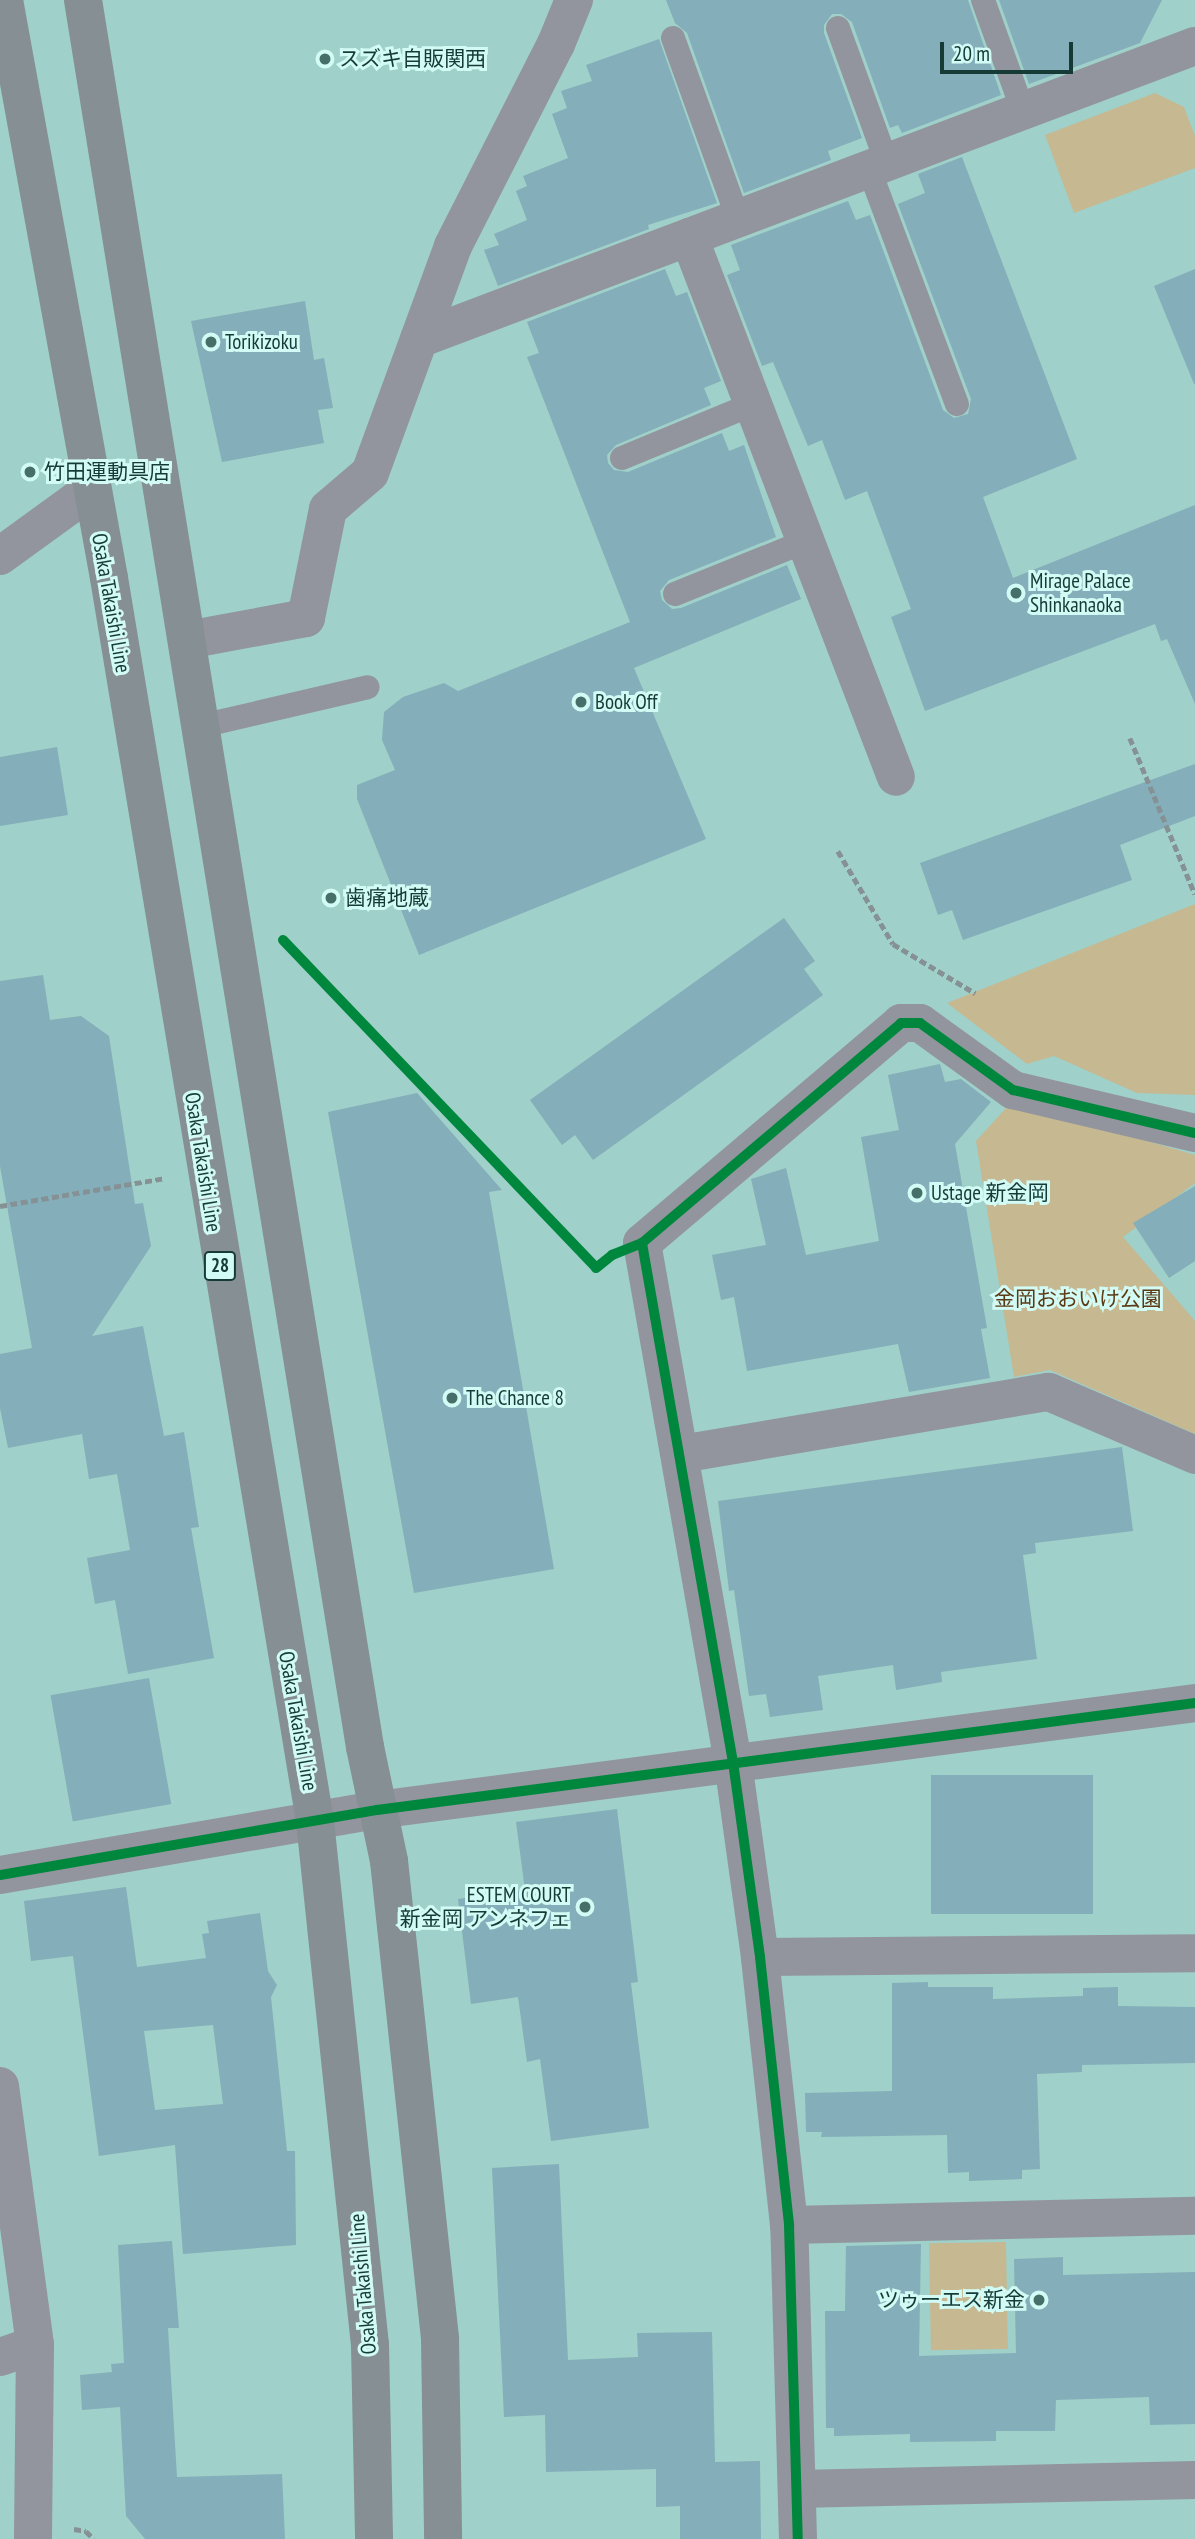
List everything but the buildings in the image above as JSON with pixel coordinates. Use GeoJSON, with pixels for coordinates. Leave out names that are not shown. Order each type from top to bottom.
{"type":"FeatureCollection","features":[{"type":"Feature","properties":{"kind":"main road"},"geometry":{"type":"LineString","coordinates":[[83,0],[377,1810],[388,1861],[440,2339],[443,2539]]}},
{"type":"Feature","properties":{"kind":"main road","name":"Osaka Takaishi Line"},"geometry":{"type":"LineString","coordinates":[[5,3],[91,489],[315,1821],[370,2345],[374,2539]]}},
{"type":"Feature","properties":{"kind":"street"},"geometry":{"type":"LineString","coordinates":[[187,640],[306,618],[328,509],[370,473],[453,246],[556,44],[574,0]]}},
{"type":"Feature","properties":{"kind":"street"},"geometry":{"type":"LineString","coordinates":[[419,339],[1195,47]]}},
{"type":"Feature","properties":{"kind":"street"},"geometry":{"type":"LineString","coordinates":[[689,237],[896,777]]}},
{"type":"Feature","properties":{"kind":"street"},"geometry":{"type":"LineString","coordinates":[[0,556],[91,489]]}},
{"type":"Feature","properties":{"kind":"street"},"geometry":{"type":"LineString","coordinates":[[798,2539],[789,2225],[760,1957],[733,1762],[642,1243],[901,1023],[920,1023],[1013,1090],[1195,1133]]}},
{"type":"Feature","properties":{"kind":"street"},"geometry":{"type":"LineString","coordinates":[[681,1454],[1049,1392],[1195,1455]]}},
{"type":"Feature","properties":{"kind":"street"},"geometry":{"type":"LineString","coordinates":[[0,1875],[377,1810],[1195,1703]]}},
{"type":"Feature","properties":{"kind":"street"},"geometry":{"type":"LineString","coordinates":[[760,1957],[1195,1952]]}},
{"type":"Feature","properties":{"kind":"street"},"geometry":{"type":"LineString","coordinates":[[0,2086],[33,2539]]}},
{"type":"Feature","properties":{"kind":"street"},"geometry":{"type":"LineString","coordinates":[[789,2225],[1195,2216]]}},
{"type":"Feature","properties":{"kind":"street"},"geometry":{"type":"LineString","coordinates":[[797,2489],[1195,2480]]}},
{"type":"Feature","properties":{"kind":"lane"},"geometry":{"type":"LineString","coordinates":[[983,0],[1023,111]]}},
{"type":"Feature","properties":{"kind":"lane"},"geometry":{"type":"LineString","coordinates":[[838,27],[878,166],[957,404]]}},
{"type":"Feature","properties":{"kind":"lane"},"geometry":{"type":"LineString","coordinates":[[673,38],[738,219]]}},
{"type":"Feature","properties":{"kind":"lane"},"geometry":{"type":"LineString","coordinates":[[622,458],[753,404]]}},
{"type":"Feature","properties":{"kind":"lane"},"geometry":{"type":"LineString","coordinates":[[675,594],[806,541]]}},
{"type":"Feature","properties":{"kind":"lane"},"geometry":{"type":"LineString","coordinates":[[201,726],[368,687]]}},
{"type":"Feature","properties":{"kind":"path"},"geometry":{"type":"LineString","coordinates":[[1130,738],[1195,894]]}},
{"type":"Feature","properties":{"kind":"path"},"geometry":{"type":"LineString","coordinates":[[838,851],[892,944],[975,993]]}},
{"type":"Feature","properties":{"kind":"path"},"geometry":{"type":"LineString","coordinates":[[283,940],[596,1268],[612,1255],[642,1243]]}},
{"type":"Feature","properties":{"kind":"path"},"geometry":{"type":"LineString","coordinates":[[0,1206],[167,1178]]}},
{"type":"Feature","properties":{"kind":"green space"},"geometry":{"type":"Polygon","coordinates":[[[1155,93],[1184,107],[1195,136],[1195,168],[1074,213],[1045,135],[1155,93]]]}},
{"type":"Feature","properties":{"kind":"green space"},"geometry":{"type":"Polygon","coordinates":[[[1195,904],[1195,1095],[1137,1093],[1054,1056],[1027,1064],[947,1003],[1195,904]]]}},
{"type":"Feature","properties":{"kind":"green space","name":"金岡おおいけ公園"},"geometry":{"type":"Polygon","coordinates":[[[1007,1107],[1100,1127],[1195,1155],[1195,1183],[1123,1237],[1195,1321],[1195,1434],[1050,1370],[1014,1377],[976,1141],[1007,1107]]]}},
{"type":"Feature","properties":{"kind":"green space"},"geometry":{"type":"Polygon","coordinates":[[[1006,2242],[1008,2349],[931,2350],[929,2243],[1006,2242]]]}},
{"type":"Feature","properties":{"kind":"cycle path"},"geometry":{"type":"LineString","coordinates":[[283,940],[596,1268],[612,1255],[642,1243],[901,1023],[920,1023],[1013,1090],[1195,1133]]}},
{"type":"Feature","properties":{"kind":"cycle path"},"geometry":{"type":"LineString","coordinates":[[642,1243],[733,1762],[760,1957],[789,2225],[798,2539]]}},
{"type":"Feature","properties":{"kind":"cycle path"},"geometry":{"type":"LineString","coordinates":[[0,1875],[377,1810],[1195,1703]]}},
{"type":"Feature","properties":{"kind":"place","name":"スズキ自販関西"},"geometry":{"type":"Point","coordinates":[325,59]}},
{"type":"Feature","properties":{"kind":"place","name":"Torikizoku"},"geometry":{"type":"Point","coordinates":[211,342]}},
{"type":"Feature","properties":{"kind":"place","name":"竹田運動具店"},"geometry":{"type":"Point","coordinates":[30,472]}},
{"type":"Feature","properties":{"kind":"place","name":"Mirage Palace Shinkanaoka"},"geometry":{"type":"Point","coordinates":[1016,593]}},
{"type":"Feature","properties":{"kind":"place","name":"Book Off"},"geometry":{"type":"Point","coordinates":[581,702]}},
{"type":"Feature","properties":{"kind":"place","name":"歯痛地蔵"},"geometry":{"type":"Point","coordinates":[331,898]}},
{"type":"Feature","properties":{"kind":"place","name":"Ustage 新金岡"},"geometry":{"type":"Point","coordinates":[917,1193]}},
{"type":"Feature","properties":{"kind":"place","name":"The Chance 8"},"geometry":{"type":"Point","coordinates":[452,1398]}},
{"type":"Feature","properties":{"kind":"place","name":"ESTEM COURT 新金岡 アンネフェ"},"geometry":{"type":"Point","coordinates":[585,1907]}},
{"type":"Feature","properties":{"kind":"place","name":"ツゥーエス新金"},"geometry":{"type":"Point","coordinates":[1039,2300]}}]}
